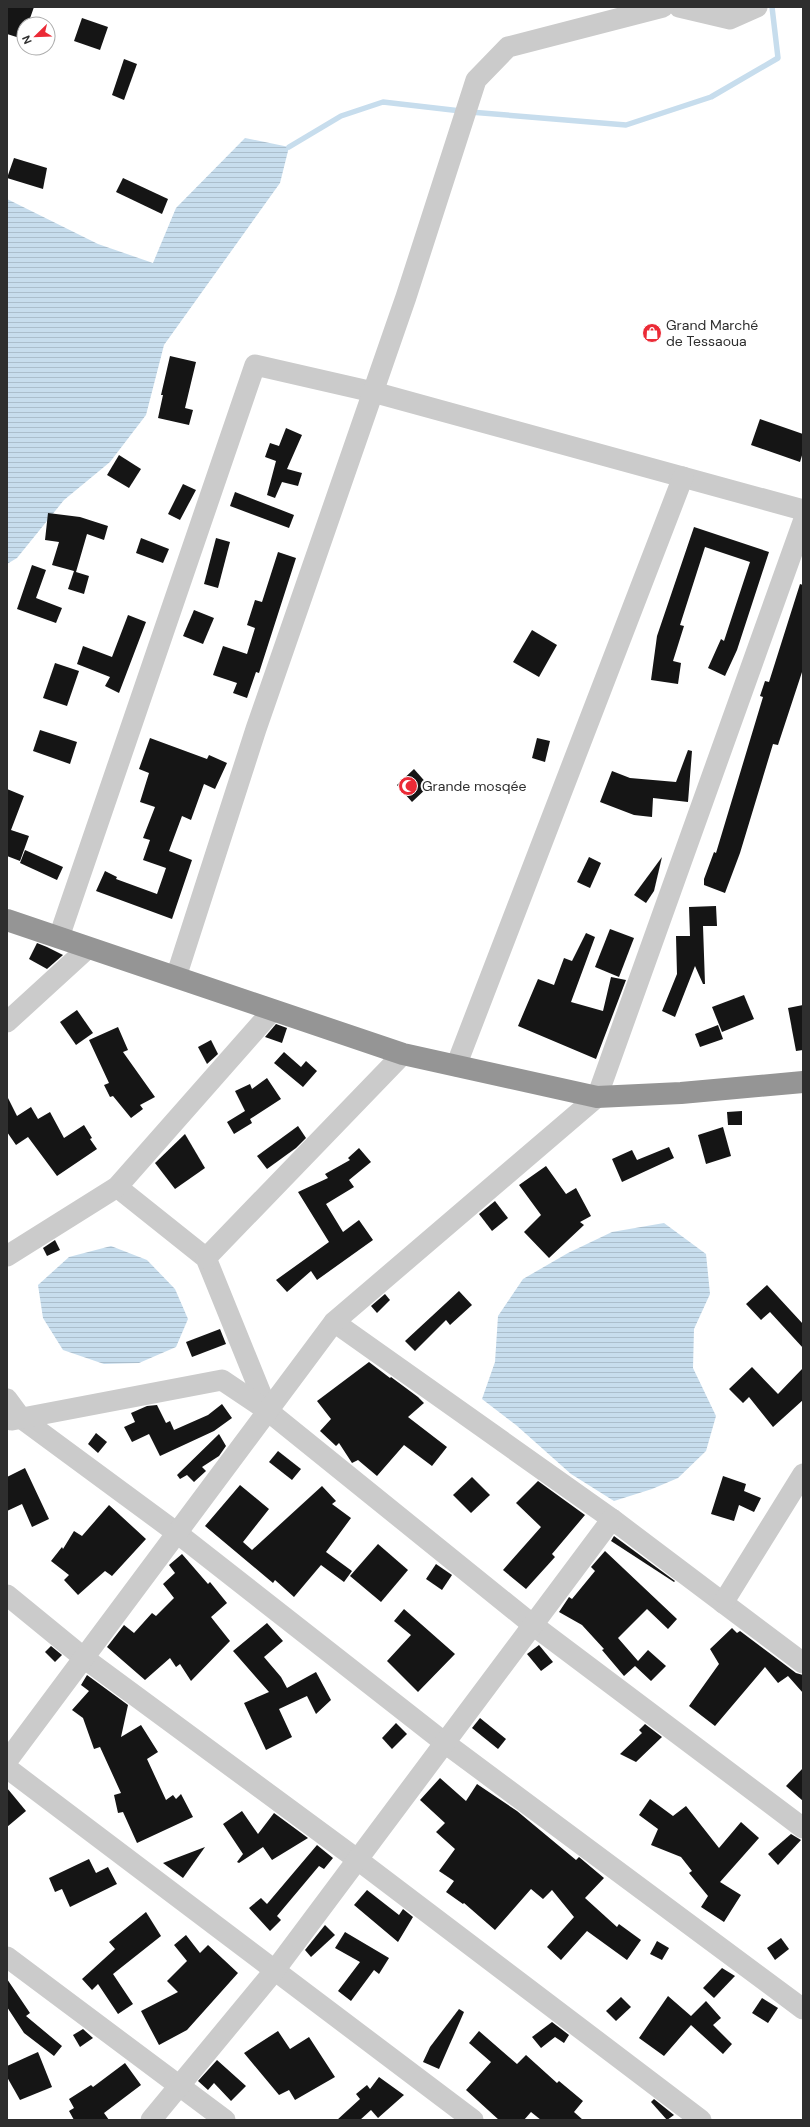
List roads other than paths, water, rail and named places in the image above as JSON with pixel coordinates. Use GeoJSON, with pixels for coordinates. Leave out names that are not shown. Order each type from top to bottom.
{"type":"FeatureCollection","features":[{"type":"Feature","properties":{"kind":"highway"},"geometry":{"type":"LineString","coordinates":[[7,920],[403,1054],[597,1097],[682,1093],[803,1082]]}},
{"type":"Feature","properties":{"kind":"street"},"geometry":{"type":"LineString","coordinates":[[176,977],[256,729],[373,392],[476,80],[508,47],[663,7]]}},
{"type":"Feature","properties":{"kind":"street"},"geometry":{"type":"LineString","coordinates":[[679,7],[730,19],[757,7]]}},
{"type":"Feature","properties":{"kind":"street"},"geometry":{"type":"LineString","coordinates":[[59,937],[255,364],[373,392],[803,510]]}},
{"type":"Feature","properties":{"kind":"street"},"geometry":{"type":"LineString","coordinates":[[456,1066],[683,477]]}},
{"type":"Feature","properties":{"kind":"street"},"geometry":{"type":"LineString","coordinates":[[7,1761],[334,1322],[597,1097],[803,522]]}},
{"type":"Feature","properties":{"kind":"street"},"geometry":{"type":"LineString","coordinates":[[7,1022],[88,948]]}},
{"type":"Feature","properties":{"kind":"street"},"geometry":{"type":"LineString","coordinates":[[7,1256],[117,1187],[273,1010]]}},
{"type":"Feature","properties":{"kind":"street"},"geometry":{"type":"LineString","coordinates":[[206,1258],[403,1054]]}},
{"type":"Feature","properties":{"kind":"street"},"geometry":{"type":"LineString","coordinates":[[117,1187],[206,1258],[268,1411]]}},
{"type":"Feature","properties":{"kind":"street"},"geometry":{"type":"LineString","coordinates":[[334,1322],[612,1519],[803,1663]]}},
{"type":"Feature","properties":{"kind":"street"},"geometry":{"type":"LineString","coordinates":[[14,1420],[222,1380],[268,1411],[533,1625],[803,1828]]}},
{"type":"Feature","properties":{"kind":"street"},"geometry":{"type":"LineString","coordinates":[[7,1399],[14,1420],[177,1533],[445,1743],[803,2009]]}},
{"type":"Feature","properties":{"kind":"street"},"geometry":{"type":"LineString","coordinates":[[723,1603],[803,1474]]}},
{"type":"Feature","properties":{"kind":"street"},"geometry":{"type":"LineString","coordinates":[[151,2120],[275,1970],[612,1519]]}},
{"type":"Feature","properties":{"kind":"street"},"geometry":{"type":"LineString","coordinates":[[7,1595],[84,1658],[358,1860],[701,2120]]}},
{"type":"Feature","properties":{"kind":"street"},"geometry":{"type":"LineString","coordinates":[[7,1768],[473,2120]]}},
{"type":"Feature","properties":{"kind":"street"},"geometry":{"type":"LineString","coordinates":[[7,1957],[225,2120]]}},
{"type":"Feature","properties":{"kind":"water"},"geometry":{"type":"Polygon","coordinates":[[[245,138],[289,147],[280,183],[164,345],[146,415],[110,462],[64,500],[17,558],[7,564],[7,199],[98,244],[153,263],[176,208],[245,138]]]}},
{"type":"Feature","properties":{"kind":"water"},"geometry":{"type":"Polygon","coordinates":[[[664,1223],[706,1254],[710,1294],[694,1329],[693,1368],[716,1416],[706,1451],[678,1478],[652,1489],[614,1501],[571,1474],[516,1425],[482,1399],[495,1362],[498,1316],[523,1279],[568,1253],[612,1232],[664,1223]]]}},
{"type":"Feature","properties":{"kind":"water"},"geometry":{"type":"Polygon","coordinates":[[[111,1246],[147,1260],[175,1289],[188,1319],[176,1347],[139,1363],[104,1364],[63,1350],[43,1318],[38,1285],[69,1257],[111,1246]]]}},
{"type":"Feature","properties":{"kind":"waterway"},"geometry":{"type":"LineString","coordinates":[[470,112],[626,125],[711,97],[778,58],[772,7]]}},
{"type":"Feature","properties":{"kind":"waterway"},"geometry":{"type":"LineString","coordinates":[[289,147],[341,116],[383,102],[461,111]]}},
{"type":"Feature","properties":{"kind":"place","name":"Grand Marché de Tessaoua"},"geometry":{"type":"Point","coordinates":[652,333]}},
{"type":"Feature","properties":{"kind":"place","name":"Grande mosqée"},"geometry":{"type":"Point","coordinates":[408,786]}}]}
